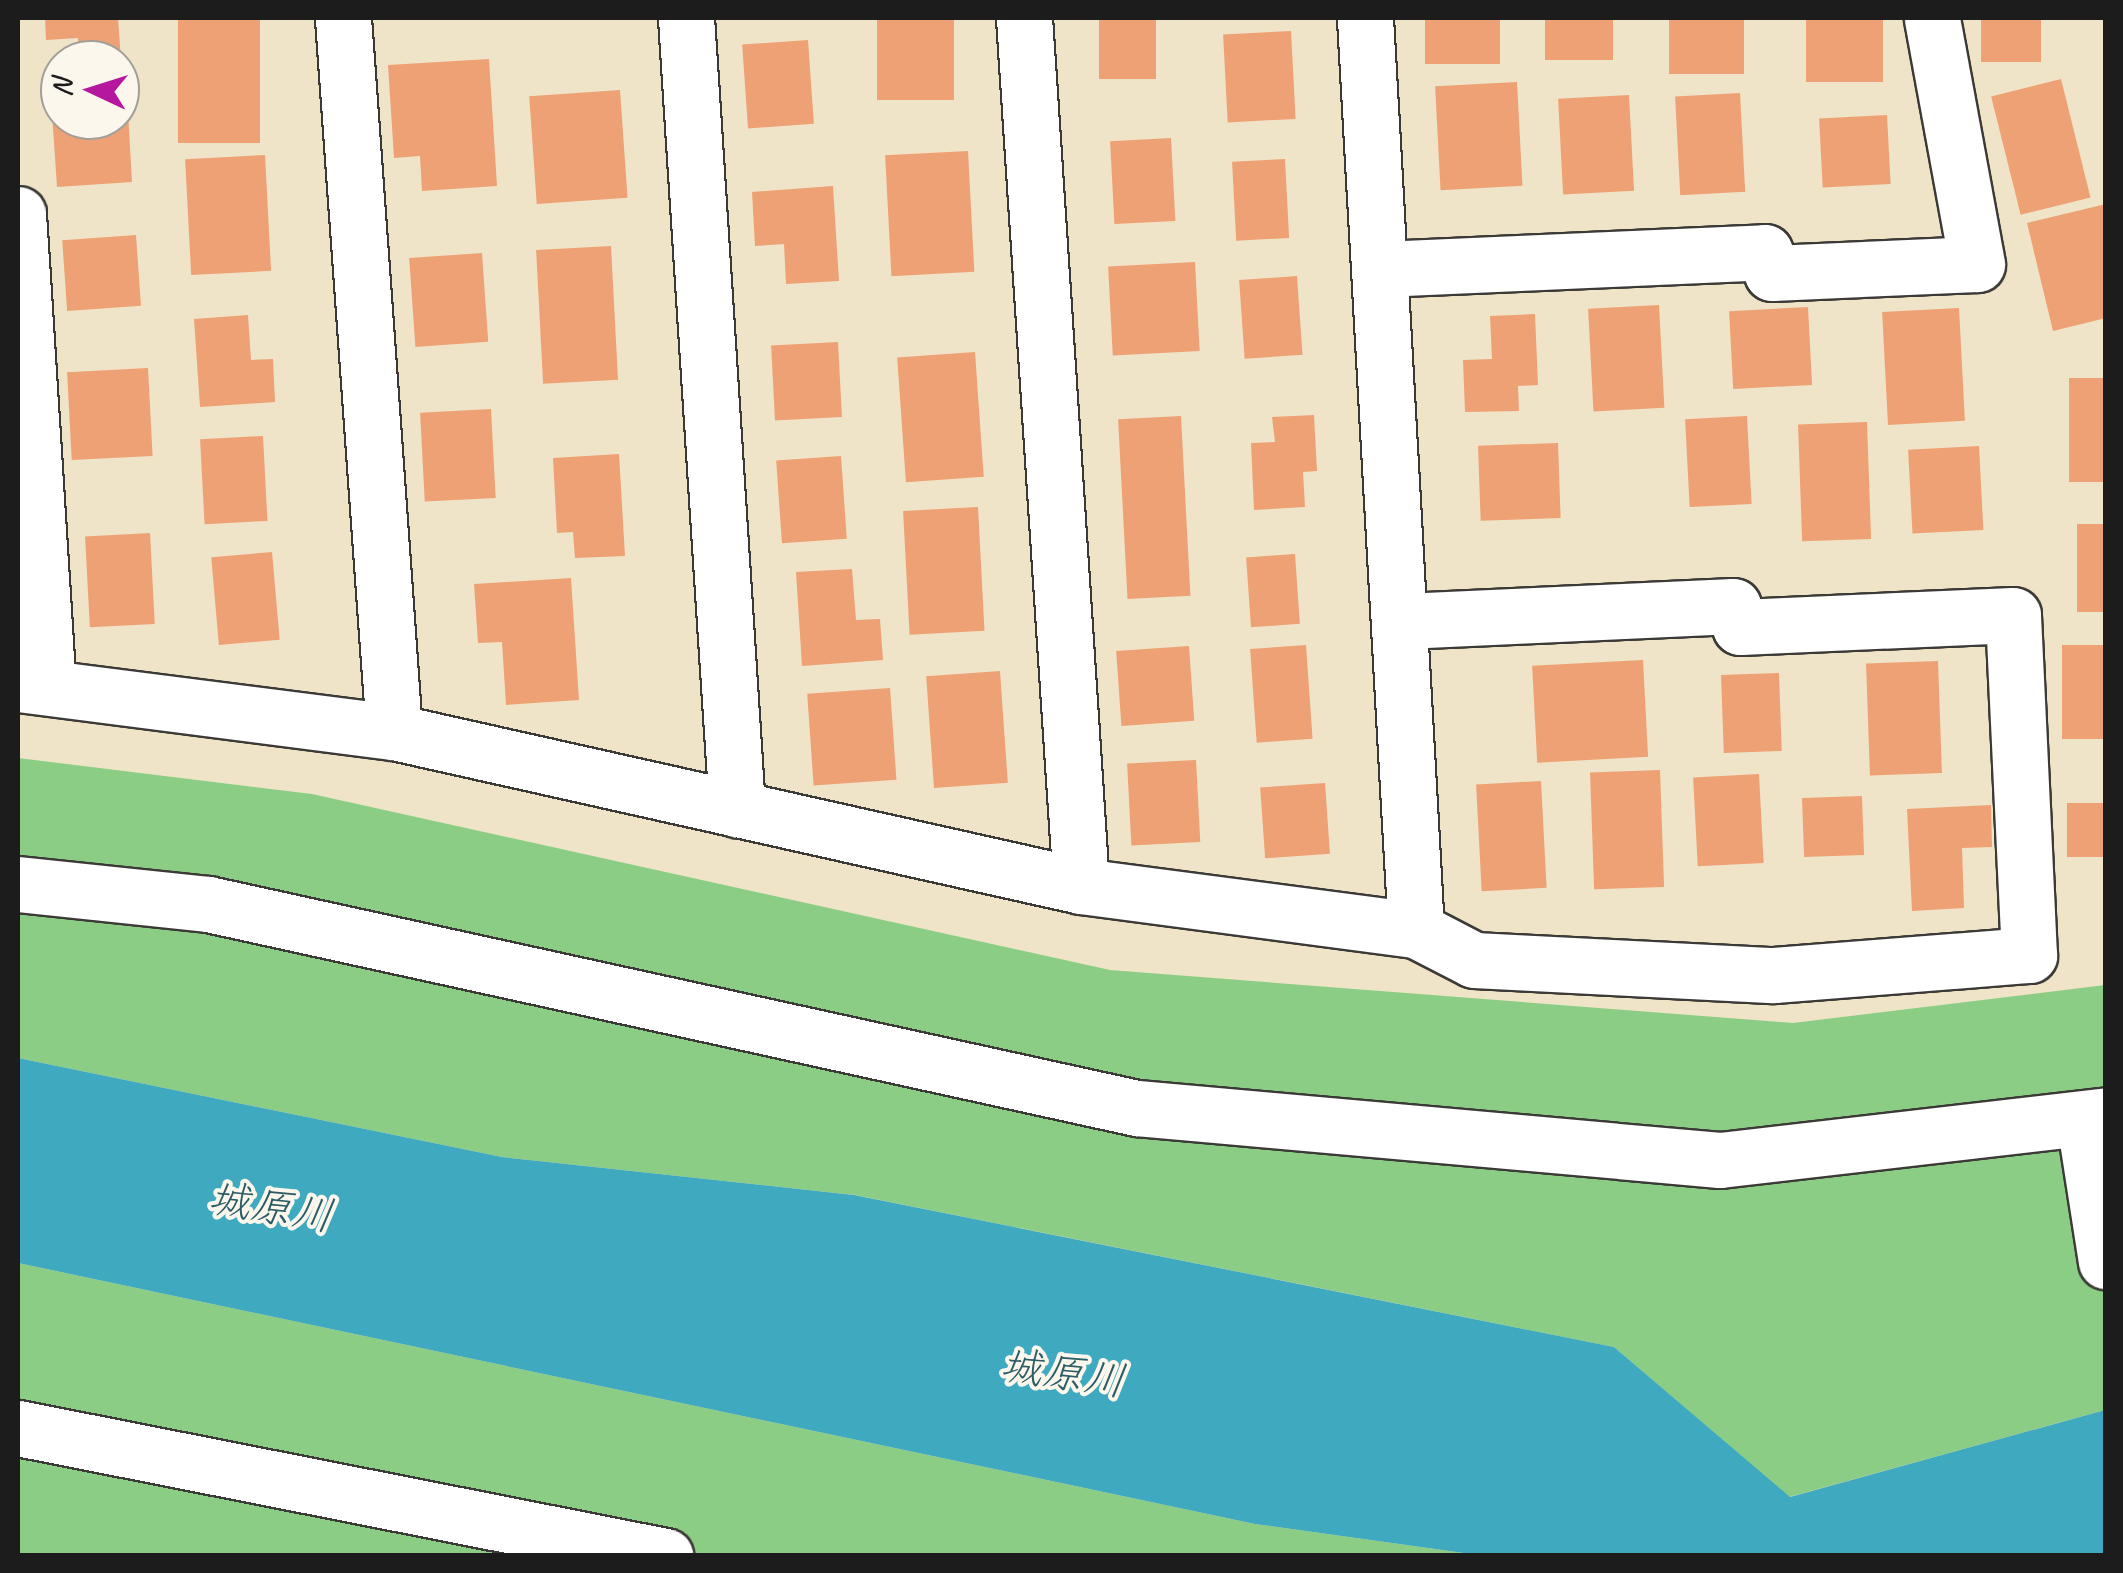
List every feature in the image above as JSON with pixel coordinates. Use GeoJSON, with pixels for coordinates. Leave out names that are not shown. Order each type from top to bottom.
{"type":"FeatureCollection","features":[{"type":"Feature","properties":{"kind":"street"},"geometry":{"type":"LineString","coordinates":[[342,18],[394,732]]}},
{"type":"Feature","properties":{"kind":"street"},"geometry":{"type":"LineString","coordinates":[[686,18],[737,809]]}},
{"type":"Feature","properties":{"kind":"street"},"geometry":{"type":"LineString","coordinates":[[1024,18],[1081,886]]}},
{"type":"Feature","properties":{"kind":"street"},"geometry":{"type":"LineString","coordinates":[[1365,18],[1403,621],[1416,930]]}},
{"type":"Feature","properties":{"kind":"street"},"geometry":{"type":"LineString","coordinates":[[1381,270],[1765,252],[1772,273],[1977,264],[1932,18]]}},
{"type":"Feature","properties":{"kind":"street"},"geometry":{"type":"LineString","coordinates":[[18,214],[33,686],[394,732],[1081,886],[1416,930],[1474,960],[1774,975],[2029,955],[2013,615],[1740,627],[1734,606],[1403,621]]}},
{"type":"Feature","properties":{"kind":"street"},"geometry":{"type":"LineString","coordinates":[[18,884],[208,904],[1137,1108],[1720,1160],[2095,1118],[2106,1261]]}},
{"type":"Feature","properties":{"kind":"street"},"geometry":{"type":"LineString","coordinates":[[18,1428],[664,1556]]}},
{"type":"Feature","properties":{"kind":"green space"},"geometry":{"type":"Polygon","coordinates":[[[18,758],[312,794],[1110,970],[1793,1023],[2105,985],[2105,1410],[1789,1497],[1614,1347],[855,1195],[502,1157],[18,1058],[18,758]]]}},
{"type":"Feature","properties":{"kind":"green space"},"geometry":{"type":"Polygon","coordinates":[[[18,1263],[1255,1524],[1478,1555],[18,1556],[18,1263]]]}},
{"type":"Feature","properties":{"kind":"water","name":"城原川"},"geometry":{"type":"Polygon","coordinates":[[[18,1058],[502,1157],[854,1195],[1614,1347],[1790,1497],[2105,1410],[2105,1554],[1478,1555],[1255,1524],[18,1263],[18,1058]]]}},
{"type":"Feature","properties":{"kind":"building"},"geometry":{"type":"Polygon","coordinates":[[[45,18],[118,18],[120,40],[46,40],[45,18]]]}},
{"type":"Feature","properties":{"kind":"building"},"geometry":{"type":"Polygon","coordinates":[[[178,18],[260,18],[260,143],[178,143],[178,18]]]}},
{"type":"Feature","properties":{"kind":"building"},"geometry":{"type":"Polygon","coordinates":[[[877,18],[954,18],[954,100],[877,100],[877,18]]]}},
{"type":"Feature","properties":{"kind":"building"},"geometry":{"type":"Polygon","coordinates":[[[1099,18],[1156,18],[1156,79],[1099,79],[1099,18]]]}},
{"type":"Feature","properties":{"kind":"building"},"geometry":{"type":"Polygon","coordinates":[[[1425,18],[1500,18],[1500,64],[1425,64],[1425,18]]]}},
{"type":"Feature","properties":{"kind":"building"},"geometry":{"type":"Polygon","coordinates":[[[1545,18],[1613,18],[1613,60],[1545,60],[1545,18]]]}},
{"type":"Feature","properties":{"kind":"building"},"geometry":{"type":"Polygon","coordinates":[[[1669,18],[1744,18],[1744,74],[1669,74],[1669,18]]]}},
{"type":"Feature","properties":{"kind":"building"},"geometry":{"type":"Polygon","coordinates":[[[1806,18],[1883,18],[1883,82],[1806,82],[1806,18]]]}},
{"type":"Feature","properties":{"kind":"building"},"geometry":{"type":"Polygon","coordinates":[[[1981,18],[2041,18],[2041,62],[1981,62],[1981,18]]]}},
{"type":"Feature","properties":{"kind":"building"},"geometry":{"type":"Polygon","coordinates":[[[1291,31],[1296,119],[1228,122],[1223,35],[1291,31]]]}},
{"type":"Feature","properties":{"kind":"building"},"geometry":{"type":"Polygon","coordinates":[[[808,40],[814,124],[748,128],[742,45],[808,40]]]}},
{"type":"Feature","properties":{"kind":"building"},"geometry":{"type":"Polygon","coordinates":[[[489,59],[497,186],[422,191],[420,156],[394,158],[388,65],[489,59]]]}},
{"type":"Feature","properties":{"kind":"building"},"geometry":{"type":"Polygon","coordinates":[[[2061,79],[2091,197],[2021,215],[1991,96],[2061,79]]]}},
{"type":"Feature","properties":{"kind":"building"},"geometry":{"type":"Polygon","coordinates":[[[1517,82],[1522,186],[1441,190],[1435,86],[1517,82]]]}},
{"type":"Feature","properties":{"kind":"building"},"geometry":{"type":"Polygon","coordinates":[[[620,90],[628,198],[537,204],[529,96],[620,90]]]}},
{"type":"Feature","properties":{"kind":"building"},"geometry":{"type":"Polygon","coordinates":[[[1740,93],[1745,192],[1680,195],[1675,96],[1740,93]]]}},
{"type":"Feature","properties":{"kind":"building"},"geometry":{"type":"Polygon","coordinates":[[[1629,95],[1634,191],[1563,195],[1558,99],[1629,95]]]}},
{"type":"Feature","properties":{"kind":"building"},"geometry":{"type":"Polygon","coordinates":[[[1887,115],[1891,184],[1823,187],[1819,119],[1887,115]]]}},
{"type":"Feature","properties":{"kind":"building"},"geometry":{"type":"Polygon","coordinates":[[[1171,138],[1175,221],[1114,224],[1110,141],[1171,138]]]}},
{"type":"Feature","properties":{"kind":"building"},"geometry":{"type":"Polygon","coordinates":[[[54,140],[130,140],[132,182],[57,187],[54,140]]]}},
{"type":"Feature","properties":{"kind":"building"},"geometry":{"type":"Polygon","coordinates":[[[968,151],[974,272],[891,276],[885,155],[968,151]]]}},
{"type":"Feature","properties":{"kind":"building"},"geometry":{"type":"Polygon","coordinates":[[[265,155],[271,271],[191,275],[185,159],[265,155]]]}},
{"type":"Feature","properties":{"kind":"building"},"geometry":{"type":"Polygon","coordinates":[[[1285,159],[1289,238],[1236,241],[1232,162],[1285,159]]]}},
{"type":"Feature","properties":{"kind":"building"},"geometry":{"type":"Polygon","coordinates":[[[833,186],[839,281],[786,284],[784,244],[755,246],[752,192],[833,186]]]}},
{"type":"Feature","properties":{"kind":"building"},"geometry":{"type":"Polygon","coordinates":[[[2106,204],[2106,318],[2053,331],[2027,223],[2106,204]]]}},
{"type":"Feature","properties":{"kind":"building"},"geometry":{"type":"Polygon","coordinates":[[[136,235],[141,306],[67,311],[62,240],[136,235]]]}},
{"type":"Feature","properties":{"kind":"building"},"geometry":{"type":"Polygon","coordinates":[[[611,246],[618,380],[543,384],[536,250],[611,246]]]}},
{"type":"Feature","properties":{"kind":"building"},"geometry":{"type":"Polygon","coordinates":[[[482,253],[488,342],[415,347],[409,258],[482,253]]]}},
{"type":"Feature","properties":{"kind":"building"},"geometry":{"type":"Polygon","coordinates":[[[1195,262],[1200,351],[1113,355],[1108,267],[1195,262]]]}},
{"type":"Feature","properties":{"kind":"building"},"geometry":{"type":"Polygon","coordinates":[[[1297,276],[1303,355],[1245,359],[1239,280],[1297,276]]]}},
{"type":"Feature","properties":{"kind":"building"},"geometry":{"type":"Polygon","coordinates":[[[1659,305],[1664,408],[1593,412],[1588,309],[1659,305]]]}},
{"type":"Feature","properties":{"kind":"building"},"geometry":{"type":"Polygon","coordinates":[[[1808,307],[1812,385],[1733,389],[1729,311],[1808,307]]]}},
{"type":"Feature","properties":{"kind":"building"},"geometry":{"type":"Polygon","coordinates":[[[1959,308],[1965,421],[1888,425],[1882,312],[1959,308]]]}},
{"type":"Feature","properties":{"kind":"building"},"geometry":{"type":"Polygon","coordinates":[[[1535,314],[1538,385],[1518,386],[1519,411],[1465,412],[1463,360],[1492,359],[1490,316],[1535,314]]]}},
{"type":"Feature","properties":{"kind":"building"},"geometry":{"type":"Polygon","coordinates":[[[248,315],[251,360],[273,359],[275,402],[200,407],[194,319],[248,315]]]}},
{"type":"Feature","properties":{"kind":"building"},"geometry":{"type":"Polygon","coordinates":[[[838,342],[842,417],[775,420],[771,346],[838,342]]]}},
{"type":"Feature","properties":{"kind":"building"},"geometry":{"type":"Polygon","coordinates":[[[975,352],[984,477],[906,482],[897,357],[975,352]]]}},
{"type":"Feature","properties":{"kind":"building"},"geometry":{"type":"Polygon","coordinates":[[[148,368],[153,456],[72,460],[67,372],[148,368]]]}},
{"type":"Feature","properties":{"kind":"building"},"geometry":{"type":"Polygon","coordinates":[[[2069,378],[2106,378],[2106,482],[2069,482],[2069,378]]]}},
{"type":"Feature","properties":{"kind":"building"},"geometry":{"type":"Polygon","coordinates":[[[491,409],[496,498],[425,502],[420,413],[491,409]]]}},
{"type":"Feature","properties":{"kind":"building"},"geometry":{"type":"Polygon","coordinates":[[[1314,415],[1317,471],[1303,472],[1305,507],[1254,510],[1251,443],[1275,442],[1272,417],[1314,415]]]}},
{"type":"Feature","properties":{"kind":"building"},"geometry":{"type":"Polygon","coordinates":[[[1181,416],[1190,596],[1128,599],[1118,419],[1181,416]]]}},
{"type":"Feature","properties":{"kind":"building"},"geometry":{"type":"Polygon","coordinates":[[[1747,416],[1752,504],[1690,507],[1685,419],[1747,416]]]}},
{"type":"Feature","properties":{"kind":"building"},"geometry":{"type":"Polygon","coordinates":[[[1867,422],[1871,539],[1802,541],[1798,424],[1867,422]]]}},
{"type":"Feature","properties":{"kind":"building"},"geometry":{"type":"Polygon","coordinates":[[[263,436],[267,521],[205,524],[200,439],[263,436]]]}},
{"type":"Feature","properties":{"kind":"building"},"geometry":{"type":"Polygon","coordinates":[[[1558,443],[1561,518],[1481,521],[1478,446],[1558,443]]]}},
{"type":"Feature","properties":{"kind":"building"},"geometry":{"type":"Polygon","coordinates":[[[1979,446],[1983,530],[1912,534],[1908,450],[1979,446]]]}},
{"type":"Feature","properties":{"kind":"building"},"geometry":{"type":"Polygon","coordinates":[[[619,454],[625,556],[575,558],[573,532],[557,533],[553,458],[619,454]]]}},
{"type":"Feature","properties":{"kind":"building"},"geometry":{"type":"Polygon","coordinates":[[[841,456],[847,539],[782,543],[776,461],[841,456]]]}},
{"type":"Feature","properties":{"kind":"building"},"geometry":{"type":"Polygon","coordinates":[[[978,507],[984,631],[910,635],[903,511],[978,507]]]}},
{"type":"Feature","properties":{"kind":"building"},"geometry":{"type":"Polygon","coordinates":[[[2077,524],[2106,524],[2106,612],[2077,612],[2077,524]]]}},
{"type":"Feature","properties":{"kind":"building"},"geometry":{"type":"Polygon","coordinates":[[[150,533],[155,624],[90,627],[85,536],[150,533]]]}},
{"type":"Feature","properties":{"kind":"building"},"geometry":{"type":"Polygon","coordinates":[[[272,552],[280,640],[219,645],[211,557],[272,552]]]}},
{"type":"Feature","properties":{"kind":"building"},"geometry":{"type":"Polygon","coordinates":[[[1295,554],[1300,624],[1251,627],[1246,557],[1295,554]]]}},
{"type":"Feature","properties":{"kind":"building"},"geometry":{"type":"Polygon","coordinates":[[[852,569],[856,620],[880,619],[883,660],[802,666],[796,572],[852,569]]]}},
{"type":"Feature","properties":{"kind":"building"},"geometry":{"type":"Polygon","coordinates":[[[571,578],[579,700],[506,705],[502,642],[478,643],[474,584],[571,578]]]}},
{"type":"Feature","properties":{"kind":"building"},"geometry":{"type":"Polygon","coordinates":[[[1306,645],[1313,739],[1257,743],[1250,649],[1306,645]]]}},
{"type":"Feature","properties":{"kind":"building"},"geometry":{"type":"Polygon","coordinates":[[[2062,645],[2106,645],[2106,739],[2062,739],[2062,645]]]}},
{"type":"Feature","properties":{"kind":"building"},"geometry":{"type":"Polygon","coordinates":[[[1189,646],[1194,721],[1121,726],[1116,651],[1189,646]]]}},
{"type":"Feature","properties":{"kind":"building"},"geometry":{"type":"Polygon","coordinates":[[[1643,660],[1648,757],[1537,763],[1532,666],[1643,660]]]}},
{"type":"Feature","properties":{"kind":"building"},"geometry":{"type":"Polygon","coordinates":[[[1938,661],[1942,773],[1870,775],[1866,664],[1938,661]]]}},
{"type":"Feature","properties":{"kind":"building"},"geometry":{"type":"Polygon","coordinates":[[[1000,671],[1008,783],[934,788],[926,676],[1000,671]]]}},
{"type":"Feature","properties":{"kind":"building"},"geometry":{"type":"Polygon","coordinates":[[[1779,673],[1782,751],[1724,753],[1721,675],[1779,673]]]}},
{"type":"Feature","properties":{"kind":"building"},"geometry":{"type":"Polygon","coordinates":[[[890,688],[896,780],[814,786],[807,694],[890,688]]]}},
{"type":"Feature","properties":{"kind":"building"},"geometry":{"type":"Polygon","coordinates":[[[1196,760],[1200,842],[1131,845],[1127,764],[1196,760]]]}},
{"type":"Feature","properties":{"kind":"building"},"geometry":{"type":"Polygon","coordinates":[[[1660,770],[1664,887],[1594,889],[1590,772],[1660,770]]]}},
{"type":"Feature","properties":{"kind":"building"},"geometry":{"type":"Polygon","coordinates":[[[1759,774],[1764,863],[1698,866],[1693,777],[1759,774]]]}},
{"type":"Feature","properties":{"kind":"building"},"geometry":{"type":"Polygon","coordinates":[[[1541,781],[1547,888],[1482,891],[1476,784],[1541,781]]]}},
{"type":"Feature","properties":{"kind":"building"},"geometry":{"type":"Polygon","coordinates":[[[1325,783],[1330,854],[1265,858],[1260,788],[1325,783]]]}},
{"type":"Feature","properties":{"kind":"building"},"geometry":{"type":"Polygon","coordinates":[[[1862,796],[1864,855],[1804,857],[1802,798],[1862,796]]]}},
{"type":"Feature","properties":{"kind":"building"},"geometry":{"type":"Polygon","coordinates":[[[2067,803],[2106,803],[2106,857],[2067,857],[2067,803]]]}},
{"type":"Feature","properties":{"kind":"building"},"geometry":{"type":"Polygon","coordinates":[[[1991,805],[1992,847],[1962,848],[1964,908],[1912,911],[1907,809],[1991,805]]]}}]}
